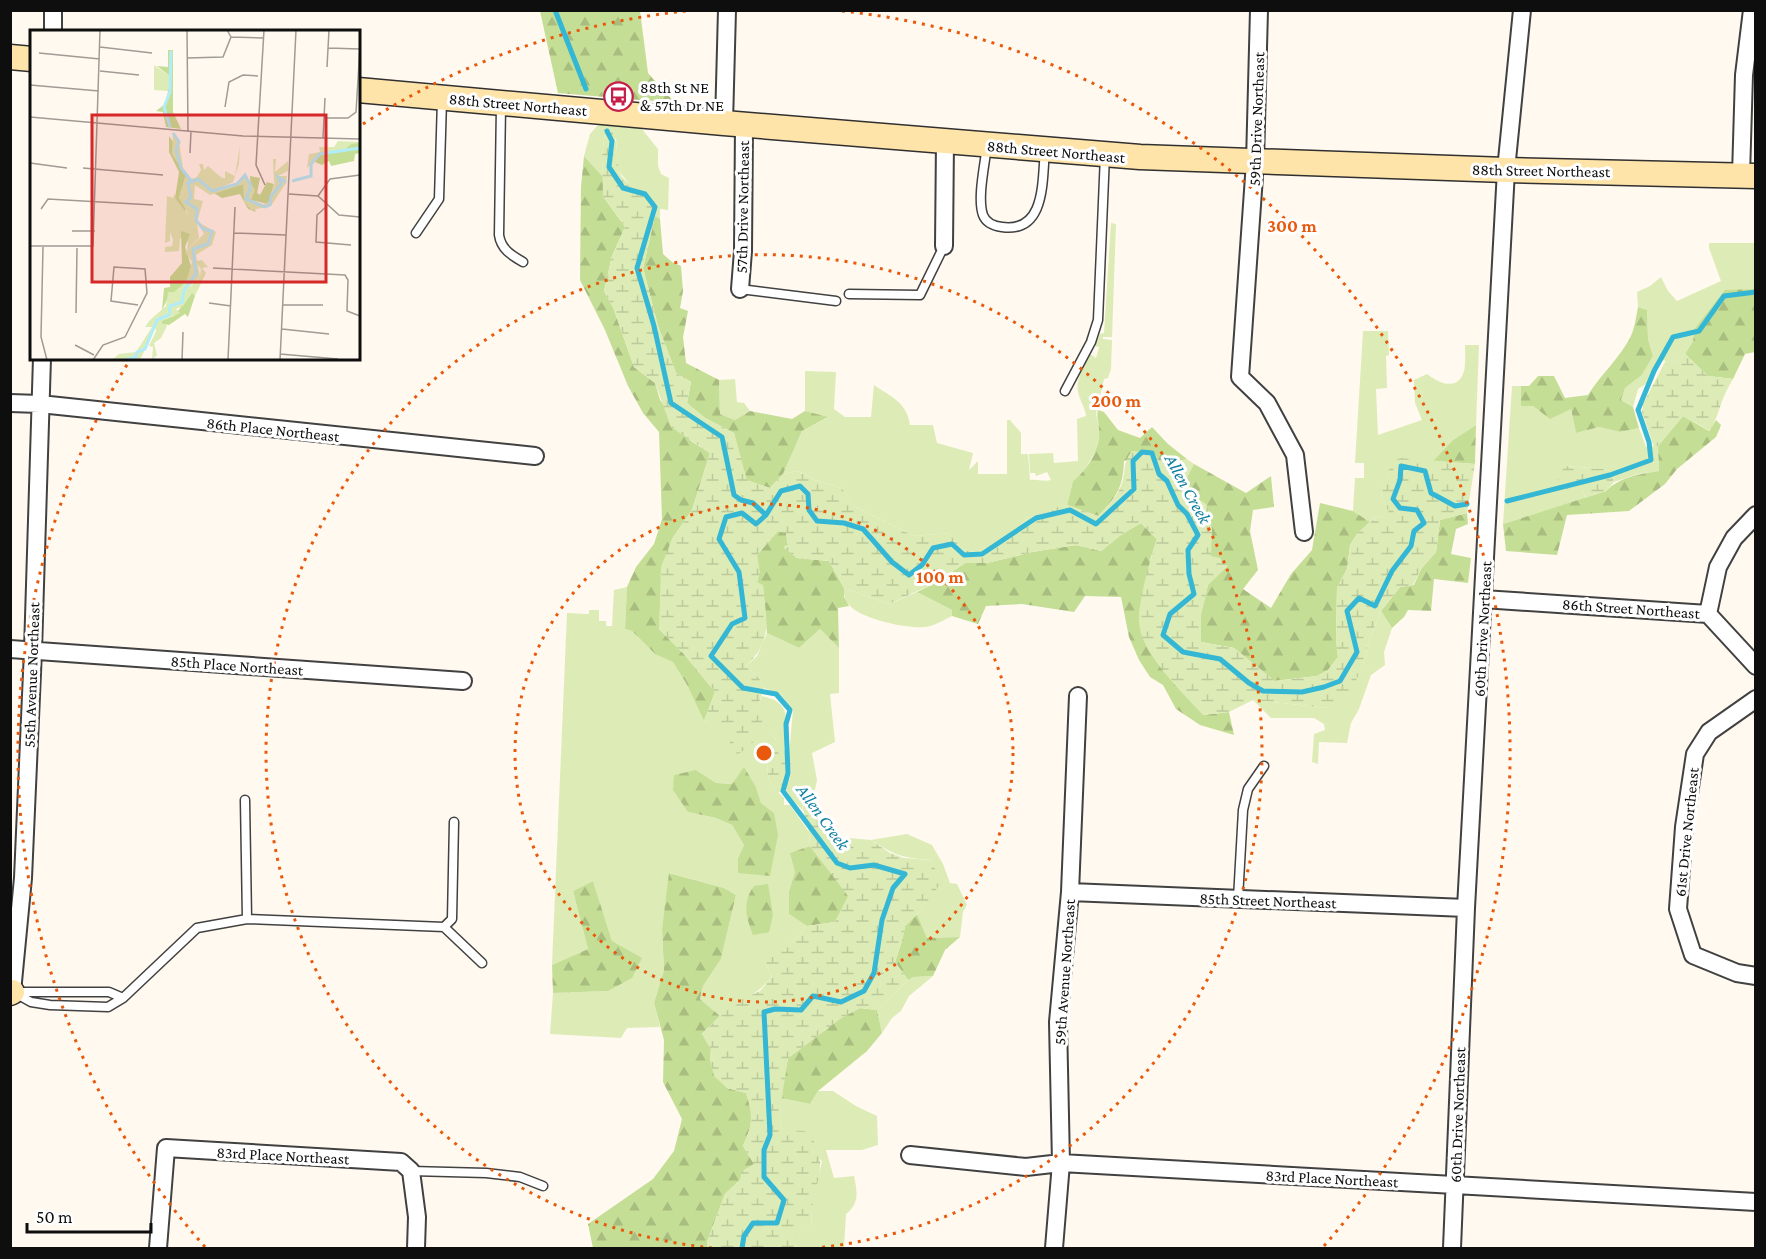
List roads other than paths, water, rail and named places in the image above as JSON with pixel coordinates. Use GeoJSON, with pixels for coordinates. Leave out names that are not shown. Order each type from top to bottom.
{"type":"FeatureCollection","features":[{"type":"Feature","properties":{"kind":"main road"},"geometry":{"type":"LineString","coordinates":[[10,57],[30,59]]}},
{"type":"Feature","properties":{"kind":"main road","name":"88th Street Northeast"},"geometry":{"type":"LineString","coordinates":[[360,90],[1105,155],[1506,170],[1748,175]]}},
{"type":"Feature","properties":{"kind":"street"},"geometry":{"type":"LineString","coordinates":[[53,10],[53,30]]}},
{"type":"Feature","properties":{"kind":"street","name":"57th Drive Northeast"},"geometry":{"type":"LineString","coordinates":[[728,10],[743,251],[740,289]]}},
{"type":"Feature","properties":{"kind":"street","name":"59th Drive Northeast"},"geometry":{"type":"LineString","coordinates":[[1260,10],[1255,162],[1240,377],[1267,403],[1295,455],[1304,532]]}},
{"type":"Feature","properties":{"kind":"street","name":"60th Drive Northeast"},"geometry":{"type":"LineString","coordinates":[[1452,1248],[1466,908],[1506,170],[1522,10]]}},
{"type":"Feature","properties":{"kind":"street"},"geometry":{"type":"LineString","coordinates":[[1748,175],[1744,75],[1753,17]]}},
{"type":"Feature","properties":{"kind":"street"},"geometry":{"type":"LineString","coordinates":[[944,246],[945,141]]}},
{"type":"Feature","properties":{"kind":"street","name":"55th Avenue Northeast"},"geometry":{"type":"LineString","coordinates":[[11,992],[33,650],[42,360]]}},
{"type":"Feature","properties":{"kind":"street","name":"86th Place Northeast"},"geometry":{"type":"LineString","coordinates":[[10,403],[40,404],[535,456]]}},
{"type":"Feature","properties":{"kind":"street"},"geometry":{"type":"LineString","coordinates":[[1708,614],[1718,567],[1734,538],[1755,515]]}},
{"type":"Feature","properties":{"kind":"street","name":"86th Street Northeast"},"geometry":{"type":"LineString","coordinates":[[1483,599],[1708,614],[1755,666]]}},
{"type":"Feature","properties":{"kind":"street","name":"85th Place Northeast"},"geometry":{"type":"LineString","coordinates":[[10,649],[463,681]]}},
{"type":"Feature","properties":{"kind":"street","name":"59th Avenue Northeast"},"geometry":{"type":"LineString","coordinates":[[1054,1248],[1061,1163],[1058,1022],[1070,892],[1078,696]]}},
{"type":"Feature","properties":{"kind":"street","name":"61st Drive Northeast"},"geometry":{"type":"LineString","coordinates":[[1755,699],[1709,732],[1695,754],[1684,827],[1678,909],[1693,955],[1737,973],[1755,976]]}},
{"type":"Feature","properties":{"kind":"street","name":"85th Street Northeast"},"geometry":{"type":"LineString","coordinates":[[1070,892],[1466,908]]}},
{"type":"Feature","properties":{"kind":"street","name":"83rd Place Northeast"},"geometry":{"type":"LineString","coordinates":[[158,1248],[166,1148],[406,1167]]}},
{"type":"Feature","properties":{"kind":"street","name":"83rd Place Northeast"},"geometry":{"type":"LineString","coordinates":[[910,1155],[1026,1167],[1061,1163],[1755,1202]]}},
{"type":"Feature","properties":{"kind":"street"},"geometry":{"type":"LineString","coordinates":[[406,1167],[417,1217],[416,1248]]}},
{"type":"Feature","properties":{"kind":"lane"},"geometry":{"type":"LineString","coordinates":[[416,233],[439,199],[442,97]]}},
{"type":"Feature","properties":{"kind":"lane"},"geometry":{"type":"LineString","coordinates":[[501,103],[499,235],[500,242],[510,254],[523,262]]}},
{"type":"Feature","properties":{"kind":"lane"},"geometry":{"type":"LineString","coordinates":[[987,145],[982,202],[984,217],[994,226],[1010,228],[1021,226],[1031,219],[1040,202],[1045,150]]}},
{"type":"Feature","properties":{"kind":"lane"},"geometry":{"type":"LineString","coordinates":[[1065,391],[1091,342],[1098,320],[1105,155]]}},
{"type":"Feature","properties":{"kind":"lane"},"geometry":{"type":"LineString","coordinates":[[849,294],[920,295],[944,246]]}},
{"type":"Feature","properties":{"kind":"lane"},"geometry":{"type":"LineString","coordinates":[[740,289],[836,301]]}},
{"type":"Feature","properties":{"kind":"lane"},"geometry":{"type":"LineString","coordinates":[[1238,899],[1243,810],[1248,789],[1264,766]]}},
{"type":"Feature","properties":{"kind":"lane"},"geometry":{"type":"LineString","coordinates":[[245,800],[247,918]]}},
{"type":"Feature","properties":{"kind":"lane"},"geometry":{"type":"LineString","coordinates":[[444,927],[452,919],[454,822]]}},
{"type":"Feature","properties":{"kind":"lane"},"geometry":{"type":"LineString","coordinates":[[11,992],[31,1002],[50,1005],[108,1006],[123,998],[197,928],[247,918],[444,927],[482,963]]}},
{"type":"Feature","properties":{"kind":"lane"},"geometry":{"type":"LineString","coordinates":[[11,992],[109,992],[123,998]]}},
{"type":"Feature","properties":{"kind":"lane"},"geometry":{"type":"LineString","coordinates":[[406,1167],[520,1177],[543,1186]]}},
{"type":"Feature","properties":{"kind":"waterway"},"geometry":{"type":"LineString","coordinates":[[555,10],[586,89]]}},
{"type":"Feature","properties":{"kind":"waterway"},"geometry":{"type":"LineString","coordinates":[[607,131],[612,141],[609,167],[623,188],[645,194],[655,207],[637,268],[654,326],[671,403],[722,437],[734,495],[741,500],[753,503],[766,515]]}},
{"type":"Feature","properties":{"kind":"waterway","name":"Allen Creek"},"geometry":{"type":"LineString","coordinates":[[1507,501],[1610,475],[1651,460],[1649,442],[1638,410],[1654,371],[1673,337],[1699,331],[1724,296],[1756,292]]}},
{"type":"Feature","properties":{"kind":"waterway","name":"Allen Creek"},"geometry":{"type":"LineString","coordinates":[[742,1248],[744,1236],[753,1223],[777,1223],[784,1200],[764,1177],[764,1150],[770,1135],[764,1012],[775,1009],[801,1010],[813,996],[841,1002],[864,991],[874,973],[882,920],[893,888],[905,874],[874,865],[850,868],[837,863],[783,791],[788,773],[786,724],[790,710],[776,694],[743,688],[711,656],[732,624],[745,618],[739,572],[719,539],[726,517],[742,513],[756,524],[766,515],[781,491],[800,486],[808,494],[809,510],[817,521],[844,523],[863,529],[892,562],[909,575],[922,565],[933,548],[952,544],[964,555],[982,554],[1036,518],[1070,510],[1096,524],[1134,489],[1133,461],[1142,452],[1152,453],[1159,474],[1167,481],[1178,505],[1187,514],[1198,535],[1188,550],[1189,574],[1194,594],[1170,614],[1163,635],[1183,652],[1220,659],[1249,683],[1263,691],[1302,692],[1340,681],[1357,652],[1347,611],[1359,598],[1375,606],[1392,571],[1411,546],[1414,531],[1424,523],[1417,510],[1400,508],[1393,499],[1400,480],[1401,466],[1425,471],[1431,493],[1455,506],[1467,504]]}},
{"type":"Feature","properties":{"kind":"place","name":"88th St NE & 57th Dr NE"},"geometry":{"type":"Point","coordinates":[619,96]}}]}
